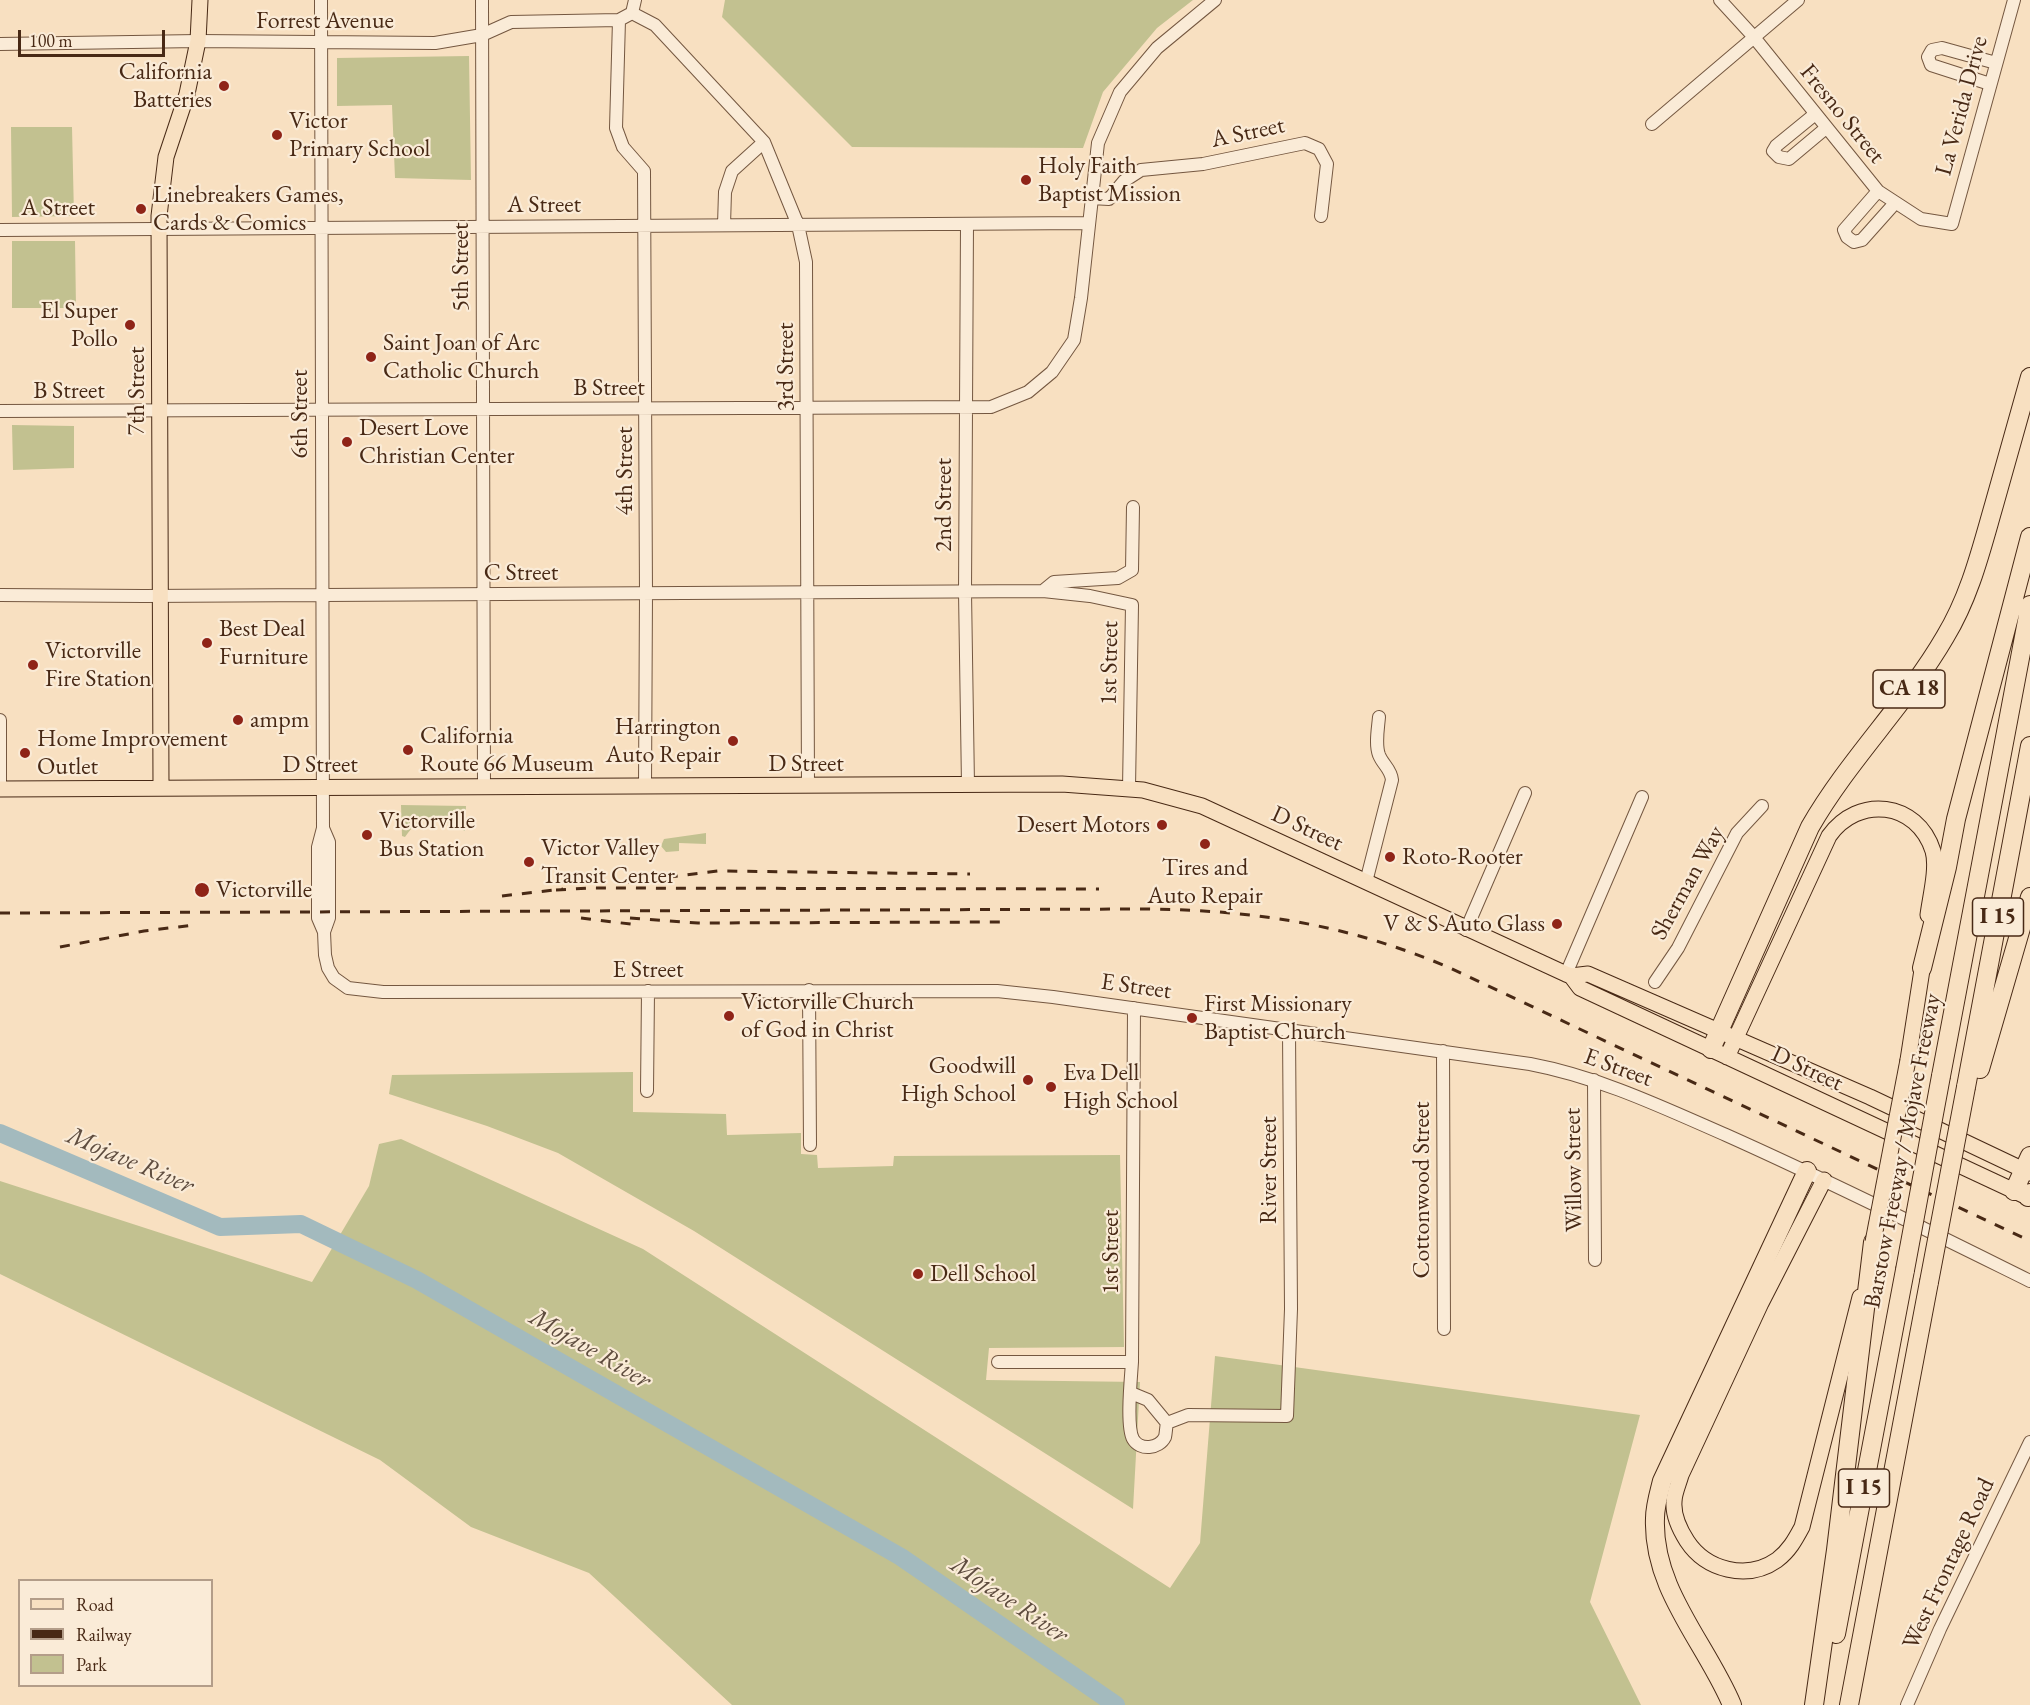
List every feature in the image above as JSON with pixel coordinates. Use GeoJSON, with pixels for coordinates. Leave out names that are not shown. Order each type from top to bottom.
{"type":"FeatureCollection","features":[{"type":"Feature","properties":{"kind":"highway","name":"CA 18"},"geometry":{"type":"LineString","coordinates":[[1727,1035],[1810,827],[1819,811],[1945,638],[1964,603],[1980,556],[2030,377]]}},
{"type":"Feature","properties":{"kind":"highway"},"geometry":{"type":"LineString","coordinates":[[1922,968],[1947,867],[1956,819],[2030,537]]}},
{"type":"Feature","properties":{"kind":"highway","name":"Barstow Freeway / Mojave Freeway"},"geometry":{"type":"LineString","coordinates":[[1822,1705],[2030,605]]}},
{"type":"Feature","properties":{"kind":"highway","name":"Barstow Freeway / Mojave Freeway"},"geometry":{"type":"LineString","coordinates":[[1849,1705],[2030,746]]}},
{"type":"Feature","properties":{"kind":"highway"},"geometry":{"type":"LineString","coordinates":[[1966,1087],[1980,1068],[2030,897]]}},
{"type":"Feature","properties":{"kind":"highway"},"geometry":{"type":"LineString","coordinates":[[1719,1053],[1727,1035]]}},
{"type":"Feature","properties":{"kind":"highway"},"geometry":{"type":"LineString","coordinates":[[2025,1195],[2028,1166]]}},
{"type":"Feature","properties":{"kind":"highway"},"geometry":{"type":"LineString","coordinates":[[1731,1705],[1665,1582],[1656,1546],[1654,1516],[1662,1481],[1807,1171]]}},
{"type":"Feature","properties":{"kind":"highway"},"geometry":{"type":"LineString","coordinates":[[1814,1705],[1836,1550],[1872,1250]]}},
{"type":"Feature","properties":{"kind":"main road","name":"7th Street"},"geometry":{"type":"LineString","coordinates":[[161,788],[158,229],[166,157],[187,94],[198,41],[200,0]]}},
{"type":"Feature","properties":{"kind":"main road","name":"D Street"},"geometry":{"type":"LineString","coordinates":[[0,789],[1062,784],[1129,788],[1171,796],[1217,812],[1466,930],[1569,975],[1580,988],[2025,1195]]}},
{"type":"Feature","properties":{"kind":"main road"},"geometry":{"type":"LineString","coordinates":[[1727,1035],[1836,826],[1863,810],[1877,808],[1892,810],[1904,815],[1918,826],[1932,851],[1934,863],[1922,968],[1908,1060],[1872,1250],[1802,1527],[1792,1545],[1776,1560],[1755,1570],[1733,1571],[1713,1565],[1694,1552],[1679,1528],[1674,1502],[1681,1475],[1761,1303],[1824,1180]]}},
{"type":"Feature","properties":{"kind":"main road","name":"D Street"},"geometry":{"type":"LineString","coordinates":[[1569,975],[1588,974],[2028,1166]]}},
{"type":"Feature","properties":{"kind":"street","name":"6th Street"},"geometry":{"type":"LineString","coordinates":[[321,0],[323,828],[318,847],[318,918],[324,932],[326,962],[334,978]]}},
{"type":"Feature","properties":{"kind":"street","name":"5th Street"},"geometry":{"type":"LineString","coordinates":[[482,0],[484,787]]}},
{"type":"Feature","properties":{"kind":"street","name":"B Street"},"geometry":{"type":"LineString","coordinates":[[0,411],[991,407],[1028,392],[1052,372],[1074,340],[1081,298],[1098,143],[1120,92],[1157,48],[1215,0]]}},
{"type":"Feature","properties":{"kind":"street","name":"Fresno Street"},"geometry":{"type":"LineString","coordinates":[[1720,0],[1753,36],[1814,115],[1878,191],[1921,219],[1952,224]]}},
{"type":"Feature","properties":{"kind":"street"},"geometry":{"type":"LineString","coordinates":[[1652,124],[1798,0]]}},
{"type":"Feature","properties":{"kind":"street","name":"La Verida Drive"},"geometry":{"type":"LineString","coordinates":[[1952,224],[2013,0]]}},
{"type":"Feature","properties":{"kind":"street","name":"Forrest Avenue"},"geometry":{"type":"LineString","coordinates":[[0,45],[198,41],[435,43],[482,35],[511,22],[619,20],[633,6]]}},
{"type":"Feature","properties":{"kind":"street","name":"3rd Street"},"geometry":{"type":"LineString","coordinates":[[633,6],[655,25],[764,142],[798,225],[806,262],[808,786]]}},
{"type":"Feature","properties":{"kind":"street","name":"4th Street"},"geometry":{"type":"LineString","coordinates":[[619,20],[616,128],[623,147],[644,171],[645,786]]}},
{"type":"Feature","properties":{"kind":"street"},"geometry":{"type":"LineString","coordinates":[[1990,84],[1939,69],[1931,65],[1928,57],[1932,50],[1942,48],[1996,63]]}},
{"type":"Feature","properties":{"kind":"street"},"geometry":{"type":"LineString","coordinates":[[1814,115],[1773,151],[1779,157],[1789,159],[1826,128]]}},
{"type":"Feature","properties":{"kind":"street"},"geometry":{"type":"LineString","coordinates":[[724,225],[725,192],[732,171],[764,142]]}},
{"type":"Feature","properties":{"kind":"street","name":"A Street"},"geometry":{"type":"LineString","coordinates":[[1091,198],[1108,199],[1124,181],[1141,171],[1203,164],[1305,143],[1319,149],[1327,164],[1321,216]]}},
{"type":"Feature","properties":{"kind":"street"},"geometry":{"type":"LineString","coordinates":[[1878,191],[1844,230],[1847,237],[1854,242],[1862,240],[1895,202]]}},
{"type":"Feature","properties":{"kind":"street","name":"A Street"},"geometry":{"type":"LineString","coordinates":[[0,230],[1088,223]]}},
{"type":"Feature","properties":{"kind":"street","name":"2nd Street"},"geometry":{"type":"LineString","coordinates":[[967,224],[965,592],[968,785]]}},
{"type":"Feature","properties":{"kind":"street"},"geometry":{"type":"LineString","coordinates":[[1043,591],[1054,582],[1119,578],[1132,570],[1133,507]]}},
{"type":"Feature","properties":{"kind":"street","name":"C Street"},"geometry":{"type":"LineString","coordinates":[[0,595],[321,596],[1043,591]]}},
{"type":"Feature","properties":{"kind":"street","name":"1st Street"},"geometry":{"type":"LineString","coordinates":[[1043,591],[1090,596],[1132,605],[1129,788]]}},
{"type":"Feature","properties":{"kind":"street"},"geometry":{"type":"LineString","coordinates":[[1366,882],[1392,780],[1392,773],[1380,755],[1377,737],[1379,717]]}},
{"type":"Feature","properties":{"kind":"street"},"geometry":{"type":"LineString","coordinates":[[0,720],[0,789]]}},
{"type":"Feature","properties":{"kind":"street"},"geometry":{"type":"LineString","coordinates":[[1466,930],[1525,793]]}},
{"type":"Feature","properties":{"kind":"street"},"geometry":{"type":"LineString","coordinates":[[1569,975],[1642,797]]}},
{"type":"Feature","properties":{"kind":"street","name":"Sherman Way"},"geometry":{"type":"LineString","coordinates":[[1655,982],[1678,948],[1737,833],[1762,806]]}},
{"type":"Feature","properties":{"kind":"street","name":"E Street"},"geometry":{"type":"LineString","coordinates":[[334,978],[348,988],[366,992],[997,991],[1443,1051],[1550,1068],[1639,1096],[1807,1171],[2030,1281]]}},
{"type":"Feature","properties":{"kind":"street"},"geometry":{"type":"LineString","coordinates":[[647,1091],[648,990]]}},
{"type":"Feature","properties":{"kind":"street"},"geometry":{"type":"LineString","coordinates":[[809,990],[810,1145]]}},
{"type":"Feature","properties":{"kind":"street","name":"1st Street"},"geometry":{"type":"LineString","coordinates":[[1134,1008],[1130,1419],[1133,1438],[1142,1446],[1150,1448],[1166,1436],[1167,1423]]}},
{"type":"Feature","properties":{"kind":"street","name":"River Street"},"geometry":{"type":"LineString","coordinates":[[1167,1423],[1188,1415],[1287,1416],[1291,1309],[1290,1031]]}},
{"type":"Feature","properties":{"kind":"street","name":"Cottonwood Street"},"geometry":{"type":"LineString","coordinates":[[1443,1051],[1444,1329]]}},
{"type":"Feature","properties":{"kind":"street","name":"Willow Street"},"geometry":{"type":"LineString","coordinates":[[1594,1080],[1596,1260]]}},
{"type":"Feature","properties":{"kind":"street"},"geometry":{"type":"LineString","coordinates":[[998,1362],[1132,1362]]}},
{"type":"Feature","properties":{"kind":"street"},"geometry":{"type":"LineString","coordinates":[[1131,1393],[1148,1400],[1167,1423]]}},
{"type":"Feature","properties":{"kind":"street","name":"West Frontage Road"},"geometry":{"type":"LineString","coordinates":[[1907,1705],[1940,1629],[2030,1442]]}},
{"type":"Feature","properties":{"kind":"green space"},"geometry":{"type":"Polygon","coordinates":[[[725,0],[1193,0],[1157,28],[1103,92],[1083,148],[852,147],[722,17],[725,0]]]}},
{"type":"Feature","properties":{"kind":"green space"},"geometry":{"type":"Polygon","coordinates":[[[469,56],[471,180],[395,178],[392,105],[337,106],[337,58],[469,56]]]}},
{"type":"Feature","properties":{"kind":"green space"},"geometry":{"type":"Polygon","coordinates":[[[11,127],[72,127],[74,216],[12,217],[11,127]]]}},
{"type":"Feature","properties":{"kind":"green space"},"geometry":{"type":"Polygon","coordinates":[[[12,241],[75,241],[76,308],[12,308],[12,241]]]}},
{"type":"Feature","properties":{"kind":"green space"},"geometry":{"type":"Polygon","coordinates":[[[12,425],[74,426],[74,468],[13,470],[12,425]]]}},
{"type":"Feature","properties":{"kind":"green space"},"geometry":{"type":"Polygon","coordinates":[[[401,805],[466,806],[465,831],[432,819],[419,823],[405,837],[402,836],[401,805]]]}},
{"type":"Feature","properties":{"kind":"green space"},"geometry":{"type":"Polygon","coordinates":[[[706,833],[706,844],[679,843],[679,851],[666,852],[661,846],[664,839],[706,833]]]}},
{"type":"Feature","properties":{"kind":"green space"},"geometry":{"type":"Polygon","coordinates":[[[633,1072],[633,1112],[726,1114],[727,1135],[801,1133],[801,1154],[817,1155],[818,1168],[893,1166],[894,1156],[1120,1155],[1124,1347],[989,1348],[986,1380],[1140,1382],[1133,1509],[694,1231],[558,1153],[487,1126],[389,1094],[392,1075],[633,1072]]]}},
{"type":"Feature","properties":{"kind":"green space"},"geometry":{"type":"Polygon","coordinates":[[[401,1139],[643,1249],[1170,1588],[1200,1543],[1215,1356],[1640,1415],[1590,1602],[1641,1705],[732,1705],[589,1573],[471,1527],[380,1460],[0,1274],[0,1181],[312,1282],[369,1186],[379,1144],[401,1139]]]}},
{"type":"Feature","properties":{"kind":"waterway","name":"Mojave River"},"geometry":{"type":"LineString","coordinates":[[0,1133],[220,1227],[301,1224],[417,1280],[901,1557],[1116,1705]]}},
{"type":"Feature","properties":{"kind":"railway"},"geometry":{"type":"LineString","coordinates":[[628,882],[718,871],[970,874]]}},
{"type":"Feature","properties":{"kind":"railway"},"geometry":{"type":"LineString","coordinates":[[556,890],[589,888],[1099,889]]}},
{"type":"Feature","properties":{"kind":"railway"},"geometry":{"type":"LineString","coordinates":[[502,896],[563,889]]}},
{"type":"Feature","properties":{"kind":"railway"},"geometry":{"type":"LineString","coordinates":[[0,913],[1145,909],[1262,916],[1299,922],[1373,940],[1448,967],[2030,1241]]}},
{"type":"Feature","properties":{"kind":"railway"},"geometry":{"type":"LineString","coordinates":[[581,918],[638,925]]}},
{"type":"Feature","properties":{"kind":"railway"},"geometry":{"type":"LineString","coordinates":[[630,918],[698,923],[1004,922]]}},
{"type":"Feature","properties":{"kind":"railway"},"geometry":{"type":"LineString","coordinates":[[60,947],[144,931],[194,925]]}},
{"type":"Feature","properties":{"kind":"place","name":"California Batteries"},"geometry":{"type":"Point","coordinates":[224,86]}},
{"type":"Feature","properties":{"kind":"place","name":"Victor Primary School"},"geometry":{"type":"Point","coordinates":[277,135]}},
{"type":"Feature","properties":{"kind":"place","name":"Holy Faith Baptist Mission"},"geometry":{"type":"Point","coordinates":[1026,180]}},
{"type":"Feature","properties":{"kind":"place","name":"Linebreakers Games, Cards & Comics"},"geometry":{"type":"Point","coordinates":[141,209]}},
{"type":"Feature","properties":{"kind":"place","name":"El Super Pollo"},"geometry":{"type":"Point","coordinates":[130,325]}},
{"type":"Feature","properties":{"kind":"place","name":"Saint Joan of Arc Catholic Church"},"geometry":{"type":"Point","coordinates":[371,357]}},
{"type":"Feature","properties":{"kind":"place","name":"Desert Love Christian Center"},"geometry":{"type":"Point","coordinates":[347,442]}},
{"type":"Feature","properties":{"kind":"place","name":"Best Deal Furniture"},"geometry":{"type":"Point","coordinates":[207,643]}},
{"type":"Feature","properties":{"kind":"place","name":"Victorville Fire Station"},"geometry":{"type":"Point","coordinates":[33,665]}},
{"type":"Feature","properties":{"kind":"place","name":"ampm"},"geometry":{"type":"Point","coordinates":[238,720]}},
{"type":"Feature","properties":{"kind":"place","name":"Harrington Auto Repair"},"geometry":{"type":"Point","coordinates":[733,741]}},
{"type":"Feature","properties":{"kind":"place","name":"California Route 66 Museum"},"geometry":{"type":"Point","coordinates":[408,750]}},
{"type":"Feature","properties":{"kind":"place","name":"Home Improvement Outlet"},"geometry":{"type":"Point","coordinates":[25,753]}},
{"type":"Feature","properties":{"kind":"place","name":"Desert Motors"},"geometry":{"type":"Point","coordinates":[1162,825]}},
{"type":"Feature","properties":{"kind":"place","name":"Victorville Bus Station"},"geometry":{"type":"Point","coordinates":[367,835]}},
{"type":"Feature","properties":{"kind":"place","name":"Tires and Auto Repair"},"geometry":{"type":"Point","coordinates":[1205,844]}},
{"type":"Feature","properties":{"kind":"place","name":"Roto-Rooter"},"geometry":{"type":"Point","coordinates":[1390,857]}},
{"type":"Feature","properties":{"kind":"place","name":"Victor Valley Transit Center"},"geometry":{"type":"Point","coordinates":[529,862]}},
{"type":"Feature","properties":{"kind":"place","name":"Victorville"},"geometry":{"type":"Point","coordinates":[202,890]}},
{"type":"Feature","properties":{"kind":"place","name":"V & S Auto Glass"},"geometry":{"type":"Point","coordinates":[1557,924]}},
{"type":"Feature","properties":{"kind":"place","name":"Victorville Church of God in Christ"},"geometry":{"type":"Point","coordinates":[729,1016]}},
{"type":"Feature","properties":{"kind":"place","name":"First Missionary Baptist Church"},"geometry":{"type":"Point","coordinates":[1192,1018]}},
{"type":"Feature","properties":{"kind":"place","name":"Goodwill High School"},"geometry":{"type":"Point","coordinates":[1028,1080]}},
{"type":"Feature","properties":{"kind":"place","name":"Eva Dell High School"},"geometry":{"type":"Point","coordinates":[1051,1087]}},
{"type":"Feature","properties":{"kind":"place","name":"Dell School"},"geometry":{"type":"Point","coordinates":[918,1274]}}]}
